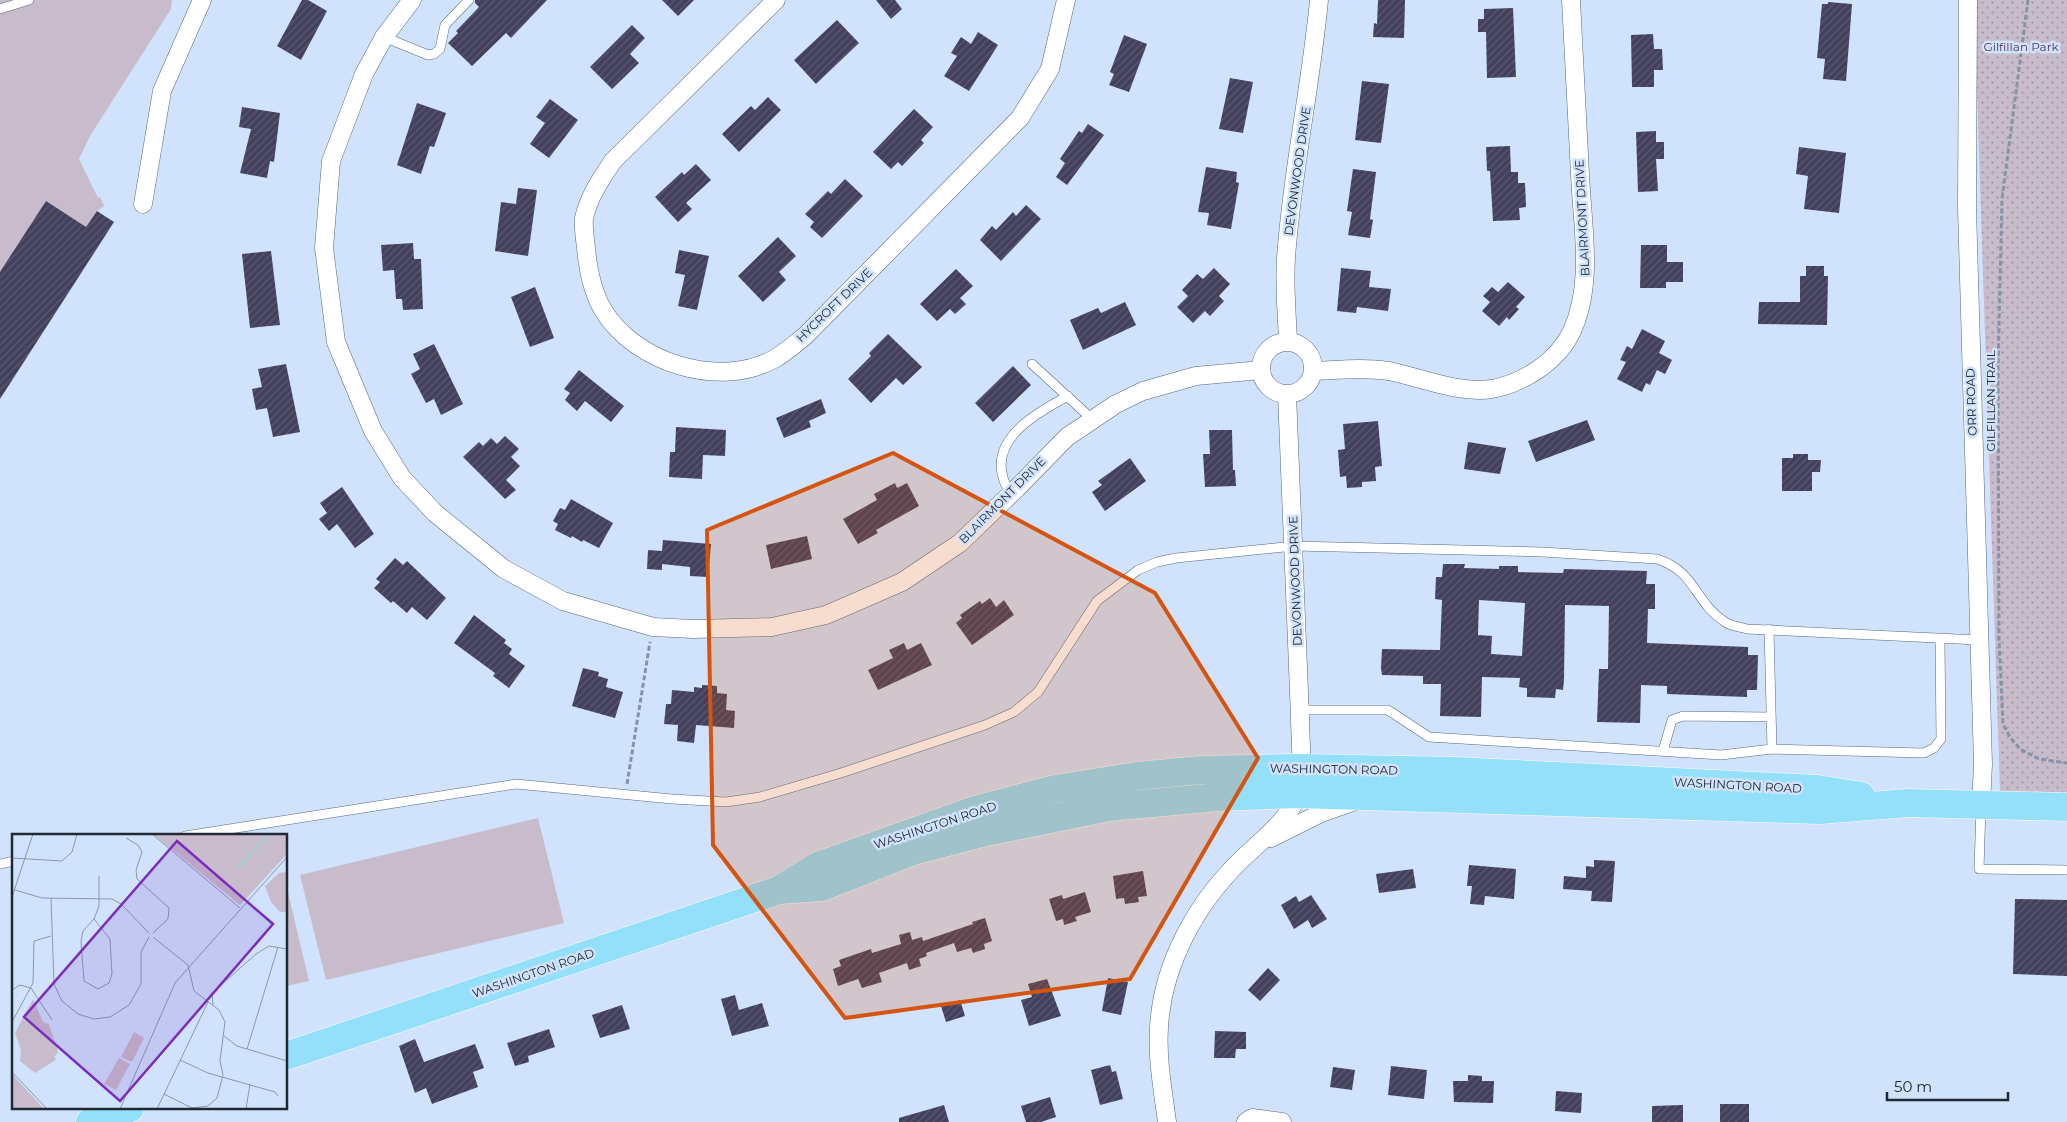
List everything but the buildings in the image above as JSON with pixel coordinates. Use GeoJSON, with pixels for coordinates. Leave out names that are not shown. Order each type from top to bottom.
{"type":"FeatureCollection","features":[{"type":"Feature","properties":{"kind":"main road","name":"WASHINGTON ROAD"},"geometry":{"type":"LineString","coordinates":[[288,1055],[779,890],[822,886],[913,851],[986,832],[1109,808],[1219,796],[1300,781],[1455,771],[1817,790],[1908,802],[2067,807]]}},
{"type":"Feature","properties":{"kind":"main road","name":"WASHINGTON ROAD"},"geometry":{"type":"LineString","coordinates":[[1300,781],[1373,796],[1820,810],[1908,802]]}},
{"type":"Feature","properties":{"kind":"main road"},"geometry":{"type":"LineString","coordinates":[[90,1122],[124,1110]]}},
{"type":"Feature","properties":{"kind":"street"},"geometry":{"type":"LineString","coordinates":[[143,204],[162,91],[202,0]]}},
{"type":"Feature","properties":{"kind":"street","name":"BLAIRMONT DRIVE"},"geometry":{"type":"LineString","coordinates":[[412,0],[384,36],[364,74],[331,161],[324,248],[336,342],[373,431],[402,478],[435,513],[504,569],[563,601],[653,627],[693,629],[772,627],[826,615],[902,582],[960,543],[1067,437],[1092,418],[1143,391],[1170,382],[1196,376],[1261,370]]}},
{"type":"Feature","properties":{"kind":"street","name":"HYCROFT DRIVE"},"geometry":{"type":"LineString","coordinates":[[776,0],[613,161],[594,189],[584,219],[587,262],[593,288],[604,311],[623,334],[654,357],[695,369],[725,371],[752,367],[774,359],[805,336],[1020,118],[1050,69],[1066,0]]}},
{"type":"Feature","properties":{"kind":"street","name":"DEVONWOOD DRIVE"},"geometry":{"type":"LineString","coordinates":[[1288,342],[1285,286],[1288,232],[1314,50],[1319,0]]}},
{"type":"Feature","properties":{"kind":"street","name":"BLAIRMONT DRIVE"},"geometry":{"type":"LineString","coordinates":[[1313,371],[1364,369],[1387,371],[1469,390],[1491,389],[1516,383],[1538,370],[1554,355],[1572,331],[1585,284],[1571,0]]}},
{"type":"Feature","properties":{"kind":"street","name":"ORR ROAD"},"geometry":{"type":"LineString","coordinates":[[1968,0],[1967,208],[1983,764],[1981,804]]}},
{"type":"Feature","properties":{"kind":"street"},"geometry":{"type":"LineString","coordinates":[[1288,342],[1304,348],[1313,363],[1313,371],[1307,385],[1301,390],[1287,394],[1279,392],[1267,384],[1261,370],[1265,353],[1279,343],[1288,342]]}},
{"type":"Feature","properties":{"kind":"street","name":"DEVONWOOD DRIVE"},"geometry":{"type":"LineString","coordinates":[[1287,394],[1294,546],[1300,781]]}},
{"type":"Feature","properties":{"kind":"street"},"geometry":{"type":"LineString","coordinates":[[1167,1122],[1159,1048],[1159,1026],[1167,981],[1175,958],[1197,914],[1224,878],[1280,822],[1300,781]]}},
{"type":"Feature","properties":{"kind":"street"},"geometry":{"type":"LineString","coordinates":[[1255,846],[1321,813],[1373,796]]}},
{"type":"Feature","properties":{"kind":"street"},"geometry":{"type":"LineString","coordinates":[[1246,1122],[1252,1118],[1282,1122]]}},
{"type":"Feature","properties":{"kind":"lane"},"geometry":{"type":"LineString","coordinates":[[0,9],[29,0]]}},
{"type":"Feature","properties":{"kind":"lane"},"geometry":{"type":"LineString","coordinates":[[384,36],[428,55],[434,54],[440,50],[444,25],[469,0]]}},
{"type":"Feature","properties":{"kind":"lane"},"geometry":{"type":"LineString","coordinates":[[1032,364],[1092,418]]}},
{"type":"Feature","properties":{"kind":"lane"},"geometry":{"type":"LineString","coordinates":[[1010,495],[1002,475],[1003,456],[1013,433],[1039,412],[1068,396]]}},
{"type":"Feature","properties":{"kind":"lane"},"geometry":{"type":"LineString","coordinates":[[198,834],[516,784],[672,799],[726,802],[760,797],[841,773],[986,725],[1014,712],[1038,692],[1097,601],[1138,570],[1157,562],[1176,558],[1294,546],[1542,552],[1657,559],[1673,564],[1687,576],[1705,604],[1727,623],[1747,629],[1978,640]]}},
{"type":"Feature","properties":{"kind":"lane"},"geometry":{"type":"LineString","coordinates":[[1769,630],[1772,749]]}},
{"type":"Feature","properties":{"kind":"lane"},"geometry":{"type":"LineString","coordinates":[[1299,710],[1388,710],[1429,737],[1721,755],[1772,749],[1924,753],[1934,748],[1941,739],[1940,639]]}},
{"type":"Feature","properties":{"kind":"lane"},"geometry":{"type":"LineString","coordinates":[[1663,751],[1672,720],[1683,716],[1771,717]]}},
{"type":"Feature","properties":{"kind":"lane"},"geometry":{"type":"LineString","coordinates":[[1981,804],[1979,869],[2067,870]]}},
{"type":"Feature","properties":{"kind":"path","name":"GILFILLAN TRAIL"},"geometry":{"type":"LineString","coordinates":[[2028,0],[2002,199],[1998,369],[1999,639],[2002,714],[2003,724],[2010,737],[2020,748],[2039,759],[2067,763]]}},
{"type":"Feature","properties":{"kind":"path"},"geometry":{"type":"LineString","coordinates":[[627,784],[653,627]]}},
{"type":"Feature","properties":{"kind":"highlighted area"},"geometry":{"type":"Polygon","coordinates":[[[893,453],[1155,593],[1258,758],[1130,979],[845,1018],[713,845],[707,530],[893,453]]]}},
{"type":"Feature","properties":{"kind":"green space"},"geometry":{"type":"Polygon","coordinates":[[[0,0],[172,0],[171,9],[90,136],[79,159],[98,198],[100,197],[104,206],[97,211],[0,354],[0,0]]]}},
{"type":"Feature","properties":{"kind":"green space","name":"Gilfillan Park"},"geometry":{"type":"Polygon","coordinates":[[[1974,0],[2067,0],[2067,794],[2000,792],[1974,0]]]}},
{"type":"Feature","properties":{"kind":"green space"},"geometry":{"type":"Polygon","coordinates":[[[538,818],[564,923],[326,980],[300,875],[538,818]]]}},
{"type":"Feature","properties":{"kind":"green space"},"geometry":{"type":"Polygon","coordinates":[[[288,892],[309,981],[288,986],[288,892]]]}}]}
